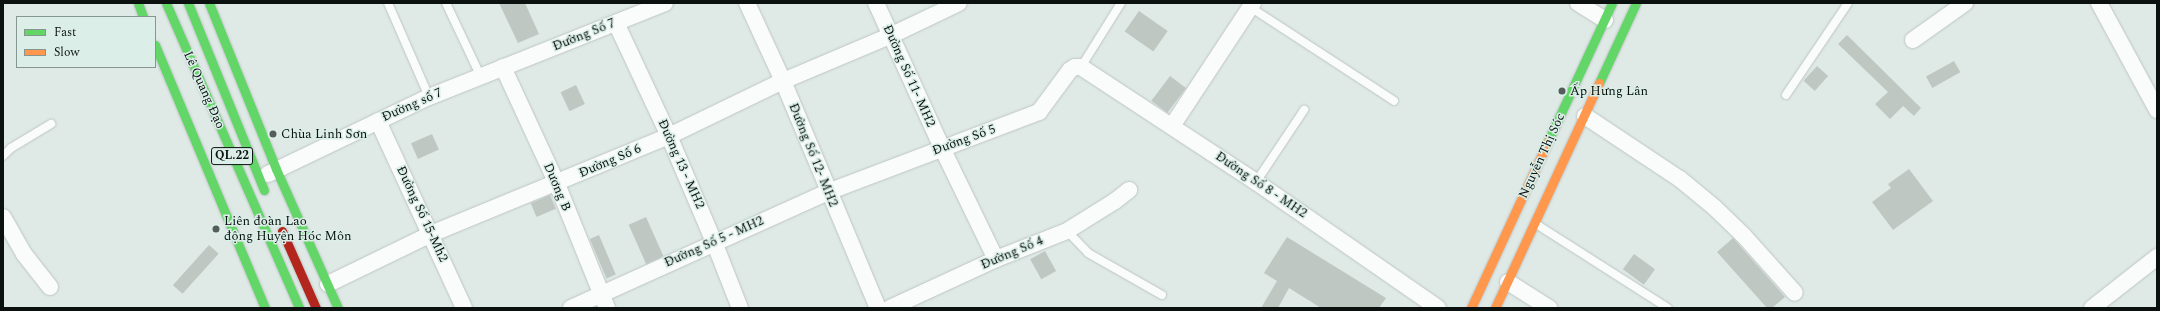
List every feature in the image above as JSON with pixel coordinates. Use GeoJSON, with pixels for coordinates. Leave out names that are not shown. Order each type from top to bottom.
{"type":"FeatureCollection","features":[{"type":"Feature","properties":{"kind":"main road"},"geometry":{"type":"LineString","coordinates":[[138,3],[144,16]]}},
{"type":"Feature","properties":{"kind":"main road","name":"Lê Quang Đạo"},"geometry":{"type":"LineString","coordinates":[[166,3],[299,308]]}},
{"type":"Feature","properties":{"kind":"main road","name":"Lê Quang Đạo"},"geometry":{"type":"LineString","coordinates":[[188,3],[268,201]]}},
{"type":"Feature","properties":{"kind":"main road","name":"QL.22"},"geometry":{"type":"LineString","coordinates":[[209,3],[276,169],[338,308]]}},
{"type":"Feature","properties":{"kind":"main road","name":"Nguyễn Thị Sóc"},"geometry":{"type":"LineString","coordinates":[[1471,308],[1612,3]]}},
{"type":"Feature","properties":{"kind":"main road","name":"Nguyễn Thị Sóc"},"geometry":{"type":"LineString","coordinates":[[1496,308],[1536,224],[1636,3]]}},
{"type":"Feature","properties":{"kind":"main road","name":"Lê Quang Đạo"},"geometry":{"type":"LineString","coordinates":[[156,47],[264,308]]}},
{"type":"Feature","properties":{"kind":"main road"},"geometry":{"type":"LineString","coordinates":[[278,222],[316,308]]}},
{"type":"Feature","properties":{"kind":"street","name":"Đường Số 7"},"geometry":{"type":"LineString","coordinates":[[503,68],[665,3]]}},
{"type":"Feature","properties":{"kind":"street","name":"Đường Số 12- MH2"},"geometry":{"type":"LineString","coordinates":[[747,3],[783,81],[828,192],[878,308]]}},
{"type":"Feature","properties":{"kind":"street","name":"Đường Số 11- MH2"},"geometry":{"type":"LineString","coordinates":[[876,3],[892,35],[942,148]]}},
{"type":"Feature","properties":{"kind":"street","name":"Đường Số 6"},"geometry":{"type":"LineString","coordinates":[[328,284],[431,234],[557,184],[669,136],[783,81],[892,35],[959,3]]}},
{"type":"Feature","properties":{"kind":"street"},"geometry":{"type":"LineString","coordinates":[[1578,3],[1605,20]]}},
{"type":"Feature","properties":{"kind":"street"},"geometry":{"type":"LineString","coordinates":[[1913,40],[1965,3]]}},
{"type":"Feature","properties":{"kind":"street"},"geometry":{"type":"LineString","coordinates":[[2099,3],[2157,110]]}},
{"type":"Feature","properties":{"kind":"street"},"geometry":{"type":"LineString","coordinates":[[1172,126],[1252,5]]}},
{"type":"Feature","properties":{"kind":"street","name":"Đường 13 - MH2"},"geometry":{"type":"LineString","coordinates":[[616,22],[669,136],[740,308]]}},
{"type":"Feature","properties":{"kind":"street","name":"Đường Số 5"},"geometry":{"type":"LineString","coordinates":[[828,192],[1039,112],[1070,70],[1075,67],[1081,67]]}},
{"type":"Feature","properties":{"kind":"street","name":"Đường Số 8 - MH2"},"geometry":{"type":"LineString","coordinates":[[1081,67],[1256,182],[1438,308]]}},
{"type":"Feature","properties":{"kind":"street","name":"Đường số 7"},"geometry":{"type":"LineString","coordinates":[[259,179],[276,169],[429,97],[503,68]]}},
{"type":"Feature","properties":{"kind":"street","name":"Dương B"},"geometry":{"type":"LineString","coordinates":[[503,68],[557,184],[604,301]]}},
{"type":"Feature","properties":{"kind":"street"},"geometry":{"type":"LineString","coordinates":[[1585,116],[1680,179],[1715,208],[1744,236],[1795,293]]}},
{"type":"Feature","properties":{"kind":"street","name":"Đường Số 15-Mh2"},"geometry":{"type":"LineString","coordinates":[[378,121],[464,308]]}},
{"type":"Feature","properties":{"kind":"street"},"geometry":{"type":"LineString","coordinates":[[942,148],[996,258]]}},
{"type":"Feature","properties":{"kind":"street","name":"Đường Số 4"},"geometry":{"type":"LineString","coordinates":[[890,308],[996,258],[1066,230],[1115,201],[1129,190]]}},
{"type":"Feature","properties":{"kind":"street","name":"Đường Số 5 - MH2"},"geometry":{"type":"LineString","coordinates":[[604,301],[714,242],[828,192]]}},
{"type":"Feature","properties":{"kind":"street"},"geometry":{"type":"LineString","coordinates":[[3,217],[24,254],[50,287]]}},
{"type":"Feature","properties":{"kind":"street"},"geometry":{"type":"LineString","coordinates":[[2092,308],[2157,257]]}},
{"type":"Feature","properties":{"kind":"street"},"geometry":{"type":"LineString","coordinates":[[1508,282],[1549,308]]}},
{"type":"Feature","properties":{"kind":"street"},"geometry":{"type":"LineString","coordinates":[[572,308],[604,301]]}},
{"type":"Feature","properties":{"kind":"lane"},"geometry":{"type":"LineString","coordinates":[[388,3],[429,97]]}},
{"type":"Feature","properties":{"kind":"lane"},"geometry":{"type":"LineString","coordinates":[[446,3],[481,76]]}},
{"type":"Feature","properties":{"kind":"lane"},"geometry":{"type":"LineString","coordinates":[[1081,67],[1121,3]]}},
{"type":"Feature","properties":{"kind":"lane"},"geometry":{"type":"LineString","coordinates":[[1786,95],[1848,3]]}},
{"type":"Feature","properties":{"kind":"lane"},"geometry":{"type":"LineString","coordinates":[[1252,5],[1394,101]]}},
{"type":"Feature","properties":{"kind":"lane"},"geometry":{"type":"LineString","coordinates":[[1256,182],[1304,110]]}},
{"type":"Feature","properties":{"kind":"lane"},"geometry":{"type":"LineString","coordinates":[[3,156],[11,148],[51,124]]}},
{"type":"Feature","properties":{"kind":"lane"},"geometry":{"type":"LineString","coordinates":[[1536,224],[1668,308]]}},
{"type":"Feature","properties":{"kind":"lane"},"geometry":{"type":"LineString","coordinates":[[1066,230],[1088,253],[1162,295]]}},
{"type":"Feature","properties":{"kind":"building"},"geometry":{"type":"Polygon","coordinates":[[[499,3],[525,3],[539,34],[518,43],[499,3]]]}},
{"type":"Feature","properties":{"kind":"building"},"geometry":{"type":"Polygon","coordinates":[[[1139,11],[1168,31],[1153,52],[1125,31],[1139,11]]]}},
{"type":"Feature","properties":{"kind":"building"},"geometry":{"type":"Polygon","coordinates":[[[1847,35],[1921,108],[1914,116],[1903,106],[1890,119],[1875,104],[1888,92],[1838,44],[1847,35]]]}},
{"type":"Feature","properties":{"kind":"building"},"geometry":{"type":"Polygon","coordinates":[[[1954,61],[1960,72],[1932,88],[1926,77],[1954,61]]]}},
{"type":"Feature","properties":{"kind":"building"},"geometry":{"type":"Polygon","coordinates":[[[1817,66],[1828,76],[1815,91],[1804,81],[1817,66]]]}},
{"type":"Feature","properties":{"kind":"building"},"geometry":{"type":"Polygon","coordinates":[[[1170,76],[1186,88],[1167,113],[1151,101],[1170,76]]]}},
{"type":"Feature","properties":{"kind":"building"},"geometry":{"type":"Polygon","coordinates":[[[576,85],[585,104],[569,111],[561,92],[576,85]]]}},
{"type":"Feature","properties":{"kind":"building"},"geometry":{"type":"Polygon","coordinates":[[[432,134],[439,150],[418,159],[411,143],[432,134]]]}},
{"type":"Feature","properties":{"kind":"building"},"geometry":{"type":"Polygon","coordinates":[[[1909,169],[1933,201],[1893,230],[1872,202],[1891,188],[1888,184],[1909,169]]]}},
{"type":"Feature","properties":{"kind":"building"},"geometry":{"type":"Polygon","coordinates":[[[550,195],[556,209],[537,217],[531,203],[550,195]]]}},
{"type":"Feature","properties":{"kind":"building"},"geometry":{"type":"Polygon","coordinates":[[[646,217],[663,256],[646,264],[629,225],[646,217]]]}},
{"type":"Feature","properties":{"kind":"building"},"geometry":{"type":"Polygon","coordinates":[[[599,235],[616,275],[607,278],[590,239],[599,235]]]}},
{"type":"Feature","properties":{"kind":"building"},"geometry":{"type":"Polygon","coordinates":[[[1287,237],[1386,298],[1379,308],[1321,308],[1289,288],[1278,308],[1261,308],[1277,281],[1264,273],[1287,237]]]}},
{"type":"Feature","properties":{"kind":"building"},"geometry":{"type":"Polygon","coordinates":[[[1733,238],[1785,297],[1772,308],[1767,308],[1717,252],[1733,238]]]}},
{"type":"Feature","properties":{"kind":"building"},"geometry":{"type":"Polygon","coordinates":[[[209,245],[219,254],[183,294],[173,285],[209,245]]]}},
{"type":"Feature","properties":{"kind":"building"},"geometry":{"type":"Polygon","coordinates":[[[1045,251],[1056,271],[1041,279],[1030,259],[1045,251]]]}},
{"type":"Feature","properties":{"kind":"building"},"geometry":{"type":"Polygon","coordinates":[[[1634,254],[1655,269],[1644,285],[1623,269],[1634,254]]]}},
{"type":"Feature","properties":{"kind":"traffic: fast"},"geometry":{"type":"LineString","coordinates":[[138,3],[143,16]]}},
{"type":"Feature","properties":{"kind":"traffic: fast"},"geometry":{"type":"LineString","coordinates":[[166,3],[299,308]]}},
{"type":"Feature","properties":{"kind":"traffic: fast"},"geometry":{"type":"LineString","coordinates":[[188,3],[264,190]]}},
{"type":"Feature","properties":{"kind":"traffic: fast"},"geometry":{"type":"LineString","coordinates":[[209,3],[276,169],[338,308]]}},
{"type":"Feature","properties":{"kind":"traffic: fast"},"geometry":{"type":"LineString","coordinates":[[1548,141],[1612,3]]}},
{"type":"Feature","properties":{"kind":"traffic: fast"},"geometry":{"type":"LineString","coordinates":[[1599,83],[1636,3]]}},
{"type":"Feature","properties":{"kind":"traffic: fast"},"geometry":{"type":"LineString","coordinates":[[156,47],[265,308]]}},
{"type":"Feature","properties":{"kind":"traffic: slow"},"geometry":{"type":"LineString","coordinates":[[1495,308],[1599,83]]}},
{"type":"Feature","properties":{"kind":"traffic: slow"},"geometry":{"type":"LineString","coordinates":[[1471,308],[1548,141]]}},
{"type":"Feature","properties":{"kind":"traffic: jam"},"geometry":{"type":"LineString","coordinates":[[282,231],[316,308]]}},
{"type":"Feature","properties":{"kind":"place","name":"Ấp Hưng Lân"},"geometry":{"type":"Point","coordinates":[1562,91]}},
{"type":"Feature","properties":{"kind":"place","name":"Chùa Linh Sơn"},"geometry":{"type":"Point","coordinates":[273,134]}},
{"type":"Feature","properties":{"kind":"place","name":"Liên đoàn Lao động Huyện Hóc Môn"},"geometry":{"type":"Point","coordinates":[216,229]}}]}
